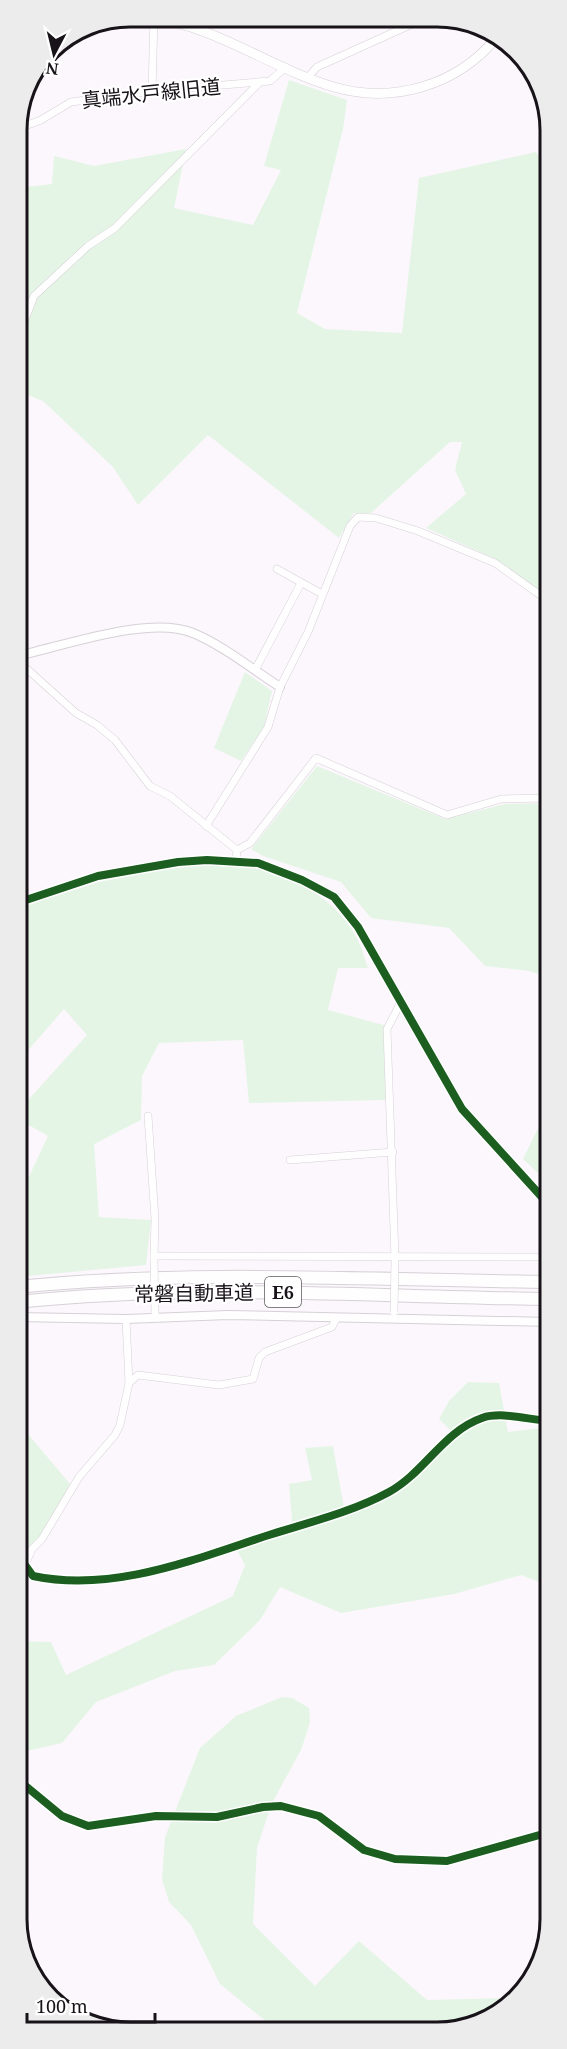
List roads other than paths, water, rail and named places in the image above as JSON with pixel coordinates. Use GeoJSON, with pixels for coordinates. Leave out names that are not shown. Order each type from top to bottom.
{"type":"FeatureCollection","features":[{"type":"Feature","properties":{"kind":"highway","name":"常磐自動車道"},"geometry":{"type":"LineString","coordinates":[[27,1286],[141,1278],[227,1276],[540,1282]]}},
{"type":"Feature","properties":{"kind":"highway","name":"常磐自動車道"},"geometry":{"type":"LineString","coordinates":[[27,1301],[144,1293],[228,1292],[540,1299]]}},
{"type":"Feature","properties":{"kind":"main road"},"geometry":{"type":"LineString","coordinates":[[187,27],[219,36],[308,77],[348,91],[376,94],[399,92],[452,75],[491,43]]}},
{"type":"Feature","properties":{"kind":"street"},"geometry":{"type":"LineString","coordinates":[[152,27],[152,91]]}},
{"type":"Feature","properties":{"kind":"street"},"geometry":{"type":"LineString","coordinates":[[308,77],[316,68],[407,27]]}},
{"type":"Feature","properties":{"kind":"street","name":"真端水戸線旧道"},"geometry":{"type":"LineString","coordinates":[[27,125],[42,120],[72,102],[152,91],[260,82],[274,79],[286,67]]}},
{"type":"Feature","properties":{"kind":"street"},"geometry":{"type":"LineString","coordinates":[[27,315],[34,297],[88,246],[115,228],[260,82]]}},
{"type":"Feature","properties":{"kind":"street"},"geometry":{"type":"LineString","coordinates":[[206,826],[268,727],[280,687],[308,632],[350,526],[358,517],[375,518],[418,531],[495,562],[540,595]]}},
{"type":"Feature","properties":{"kind":"street"},"geometry":{"type":"LineString","coordinates":[[277,569],[322,594]]}},
{"type":"Feature","properties":{"kind":"street"},"geometry":{"type":"LineString","coordinates":[[255,670],[301,582]]}},
{"type":"Feature","properties":{"kind":"street"},"geometry":{"type":"LineString","coordinates":[[27,656],[153,626],[192,633],[280,687]]}},
{"type":"Feature","properties":{"kind":"street"},"geometry":{"type":"LineString","coordinates":[[27,667],[76,713],[97,725],[115,740],[150,786],[170,796],[237,855],[302,880],[334,897],[358,927],[462,1109],[540,1195]]}},
{"type":"Feature","properties":{"kind":"street"},"geometry":{"type":"LineString","coordinates":[[27,900],[98,876],[178,862],[237,855],[250,843],[316,758],[447,815],[501,799],[540,798]]}},
{"type":"Feature","properties":{"kind":"street"},"geometry":{"type":"LineString","coordinates":[[393,1317],[395,1258],[393,1152],[387,1029],[400,1004]]}},
{"type":"Feature","properties":{"kind":"street"},"geometry":{"type":"LineString","coordinates":[[148,1116],[155,1219],[155,1316]]}},
{"type":"Feature","properties":{"kind":"street"},"geometry":{"type":"LineString","coordinates":[[290,1160],[393,1152]]}},
{"type":"Feature","properties":{"kind":"street"},"geometry":{"type":"LineString","coordinates":[[154,1258],[540,1257]]}},
{"type":"Feature","properties":{"kind":"street"},"geometry":{"type":"LineString","coordinates":[[27,1317],[126,1319],[155,1316],[228,1315],[540,1322]]}},
{"type":"Feature","properties":{"kind":"street"},"geometry":{"type":"LineString","coordinates":[[27,1557],[42,1539],[79,1477],[115,1436],[125,1412],[129,1383],[126,1319]]}},
{"type":"Feature","properties":{"kind":"street"},"geometry":{"type":"LineString","coordinates":[[129,1383],[138,1375],[219,1385],[253,1379],[259,1358],[265,1352],[332,1327],[336,1319]]}},
{"type":"Feature","properties":{"kind":"street"},"geometry":{"type":"LineString","coordinates":[[27,1572],[33,1576],[68,1580],[133,1574],[188,1562],[330,1517],[391,1491],[407,1480],[451,1437],[482,1418],[496,1416],[540,1420]]}},
{"type":"Feature","properties":{"kind":"street"},"geometry":{"type":"LineString","coordinates":[[27,1787],[62,1816],[88,1826],[156,1816],[217,1817],[263,1807],[281,1806],[319,1816],[364,1850],[395,1859],[447,1861],[540,1835]]}}]}
